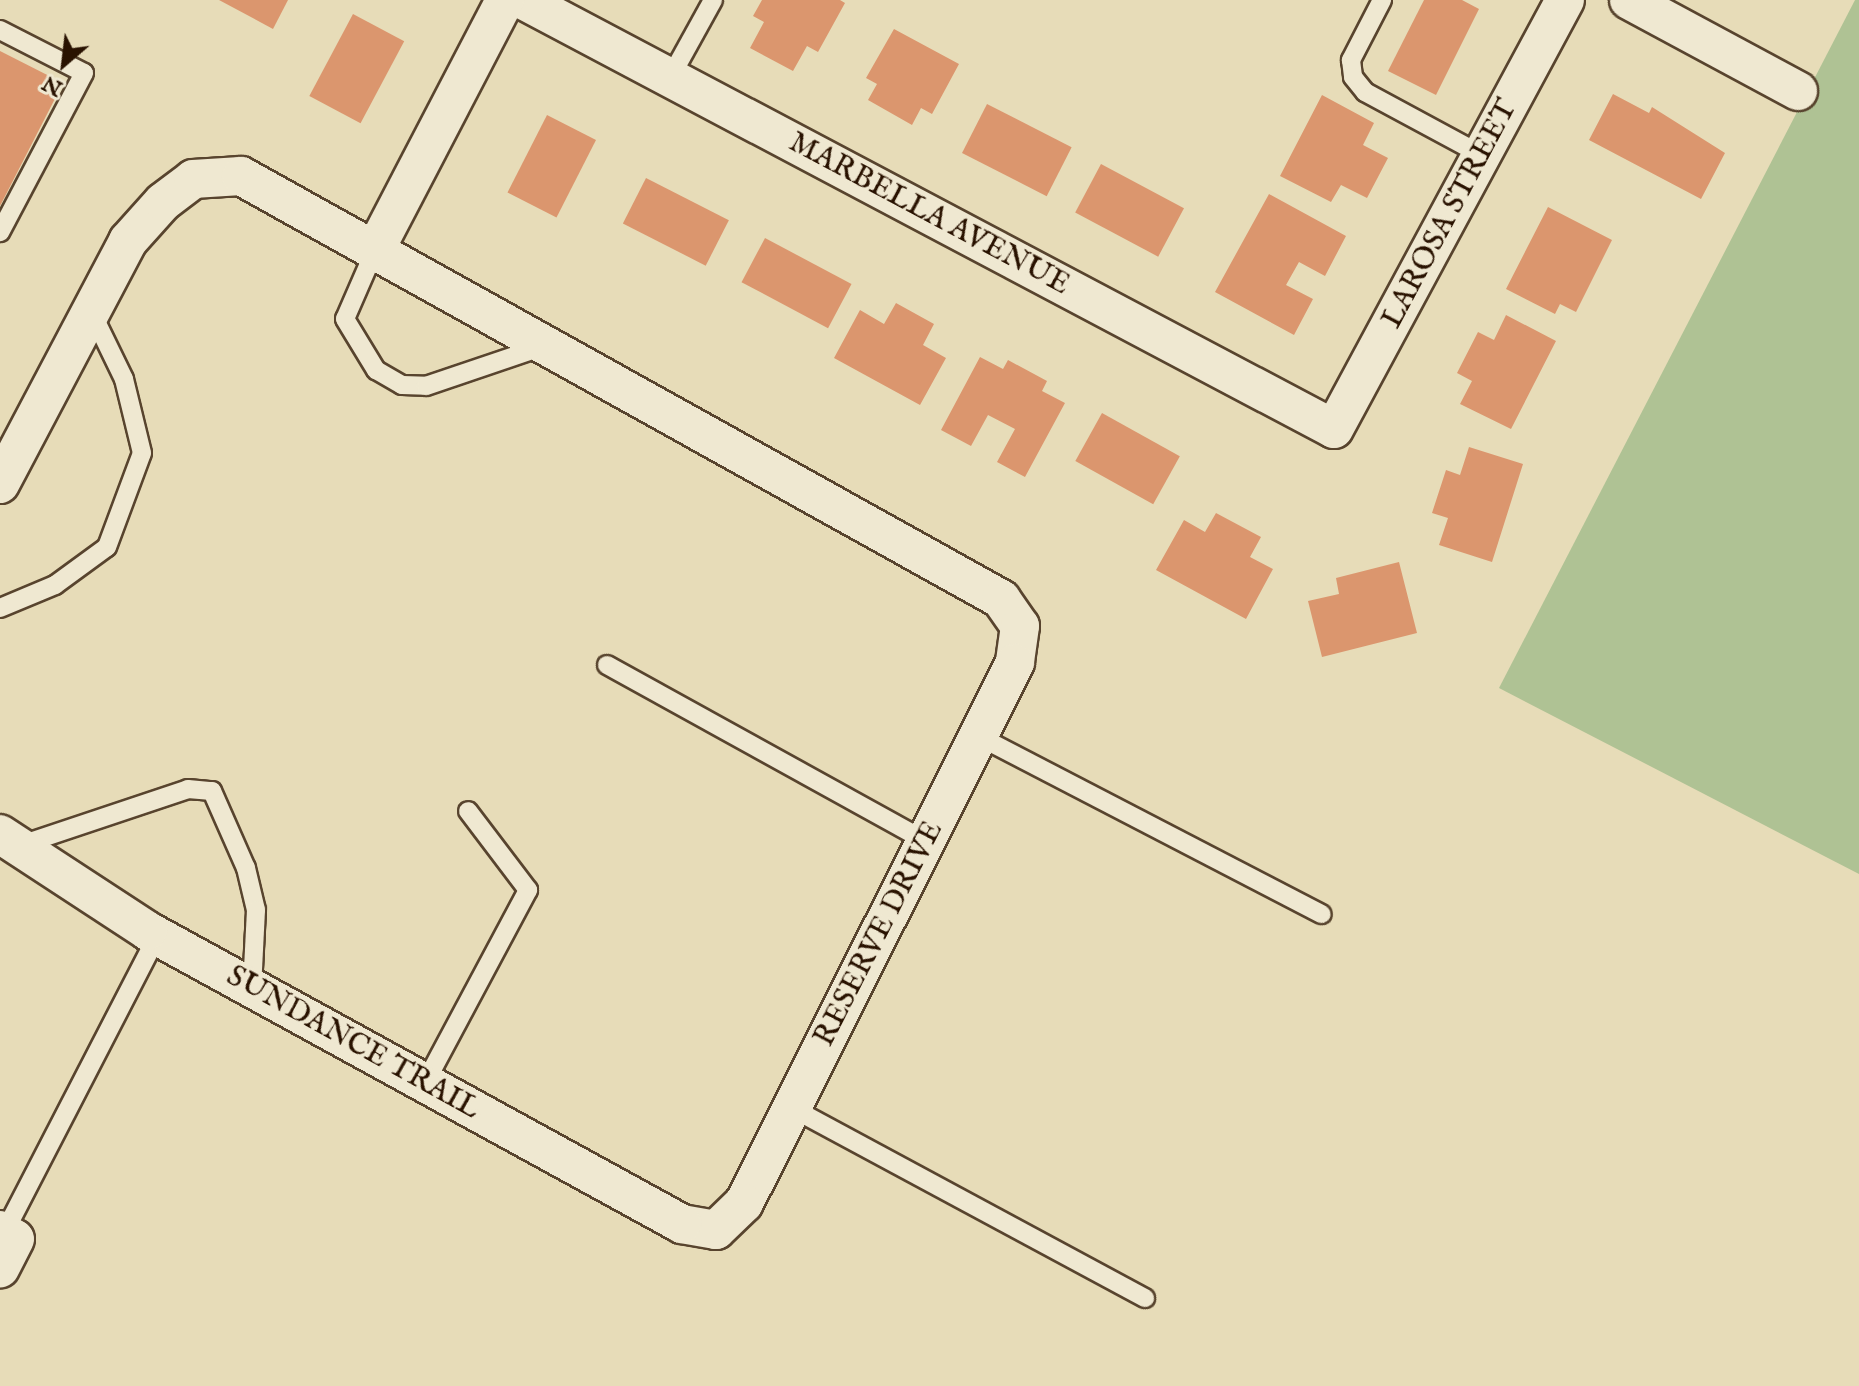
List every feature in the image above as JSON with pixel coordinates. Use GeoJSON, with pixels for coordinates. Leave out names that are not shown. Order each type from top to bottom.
{"type":"FeatureCollection","features":[{"type":"Feature","properties":{"kind":"street"},"geometry":{"type":"LineString","coordinates":[[375,250],[505,0]]}},
{"type":"Feature","properties":{"kind":"street","name":"MARBELLA AVENUE"},"geometry":{"type":"LineString","coordinates":[[523,0],[1334,429]]}},
{"type":"Feature","properties":{"kind":"street","name":"LAROSA STREET"},"geometry":{"type":"LineString","coordinates":[[1334,429],[1565,0]]}},
{"type":"Feature","properties":{"kind":"street"},"geometry":{"type":"LineString","coordinates":[[1629,0],[1798,91]]}},
{"type":"Feature","properties":{"kind":"street"},"geometry":{"type":"LineString","coordinates":[[0,483],[128,241],[163,202],[193,179],[241,176],[547,345]]}},
{"type":"Feature","properties":{"kind":"street","name":"RESERVE DRIVE"},"geometry":{"type":"LineString","coordinates":[[547,345],[1001,599],[1020,626],[1015,663],[792,1108],[744,1203],[716,1230]]}},
{"type":"Feature","properties":{"kind":"street","name":"SUNDANCE TRAIL"},"geometry":{"type":"LineString","coordinates":[[9,840],[157,936],[682,1224],[716,1230]]}},
{"type":"Feature","properties":{"kind":"lane"},"geometry":{"type":"LineString","coordinates":[[670,78],[713,0]]}},
{"type":"Feature","properties":{"kind":"lane"},"geometry":{"type":"LineString","coordinates":[[1382,0],[1351,60],[1353,77],[1365,92],[1482,155]]}},
{"type":"Feature","properties":{"kind":"lane"},"geometry":{"type":"LineString","coordinates":[[0,30],[84,73],[0,232]]}},
{"type":"Feature","properties":{"kind":"lane"},"geometry":{"type":"LineString","coordinates":[[375,250],[345,319],[376,370],[402,385],[426,386],[547,345]]}},
{"type":"Feature","properties":{"kind":"lane"},"geometry":{"type":"LineString","coordinates":[[0,608],[55,585],[107,547],[142,453],[124,379],[91,311]]}},
{"type":"Feature","properties":{"kind":"lane"},"geometry":{"type":"LineString","coordinates":[[607,665],[926,841]]}},
{"type":"Feature","properties":{"kind":"lane"},"geometry":{"type":"LineString","coordinates":[[978,736],[1322,914]]}},
{"type":"Feature","properties":{"kind":"lane"},"geometry":{"type":"LineString","coordinates":[[9,840],[188,789],[212,791],[246,868],[256,910],[252,988]]}},
{"type":"Feature","properties":{"kind":"lane"},"geometry":{"type":"LineString","coordinates":[[425,1083],[528,890],[468,811]]}},
{"type":"Feature","properties":{"kind":"lane"},"geometry":{"type":"LineString","coordinates":[[5,1242],[157,936]]}},
{"type":"Feature","properties":{"kind":"lane"},"geometry":{"type":"LineString","coordinates":[[792,1108],[1145,1298]]}},
{"type":"Feature","properties":{"kind":"green space"},"geometry":{"type":"Polygon","coordinates":[[[1855,0],[1859,0],[1859,874],[1499,688],[1855,0]]]}},
{"type":"Feature","properties":{"kind":"building"},"geometry":{"type":"Polygon","coordinates":[[[219,0],[288,0],[273,29],[219,0]]]}},
{"type":"Feature","properties":{"kind":"building"},"geometry":{"type":"Polygon","coordinates":[[[762,0],[840,0],[845,3],[818,52],[807,46],[793,71],[750,48],[764,22],[753,16],[762,0]]]}},
{"type":"Feature","properties":{"kind":"building"},"geometry":{"type":"Polygon","coordinates":[[[1424,0],[1462,0],[1479,9],[1436,95],[1388,71],[1424,0]]]}},
{"type":"Feature","properties":{"kind":"building"},"geometry":{"type":"Polygon","coordinates":[[[353,14],[404,41],[361,123],[309,96],[353,14]]]}},
{"type":"Feature","properties":{"kind":"building"},"geometry":{"type":"Polygon","coordinates":[[[894,29],[959,64],[932,114],[921,108],[912,125],[868,100],[877,84],[866,78],[894,29]]]}},
{"type":"Feature","properties":{"kind":"building"},"geometry":{"type":"Polygon","coordinates":[[[0,51],[63,83],[0,206],[0,51]]]}},
{"type":"Feature","properties":{"kind":"building"},"geometry":{"type":"Polygon","coordinates":[[[1613,94],[1649,113],[1652,107],[1725,153],[1701,199],[1589,140],[1613,94]]]}},
{"type":"Feature","properties":{"kind":"building"},"geometry":{"type":"Polygon","coordinates":[[[1322,95],[1374,123],[1363,145],[1388,158],[1367,198],[1341,185],[1331,202],[1280,176],[1322,95]]]}},
{"type":"Feature","properties":{"kind":"building"},"geometry":{"type":"Polygon","coordinates":[[[987,104],[1072,147],[1047,196],[962,153],[987,104]]]}},
{"type":"Feature","properties":{"kind":"building"},"geometry":{"type":"Polygon","coordinates":[[[547,115],[596,140],[557,217],[508,193],[547,115]]]}},
{"type":"Feature","properties":{"kind":"building"},"geometry":{"type":"Polygon","coordinates":[[[1101,164],[1184,208],[1158,257],[1075,213],[1101,164]]]}},
{"type":"Feature","properties":{"kind":"building"},"geometry":{"type":"Polygon","coordinates":[[[646,178],[729,220],[706,266],[623,223],[646,178]]]}},
{"type":"Feature","properties":{"kind":"building"},"geometry":{"type":"Polygon","coordinates":[[[1269,194],[1346,236],[1325,276],[1299,262],[1286,285],[1313,299],[1294,335],[1215,292],[1269,194]]]}},
{"type":"Feature","properties":{"kind":"building"},"geometry":{"type":"Polygon","coordinates":[[[1548,207],[1612,240],[1576,312],[1560,304],[1555,314],[1506,289],[1548,207]]]}},
{"type":"Feature","properties":{"kind":"building"},"geometry":{"type":"Polygon","coordinates":[[[765,238],[852,284],[828,328],[742,282],[765,238]]]}},
{"type":"Feature","properties":{"kind":"building"},"geometry":{"type":"Polygon","coordinates":[[[896,303],[934,324],[923,345],[946,358],[920,405],[834,358],[860,310],[884,324],[896,303]]]}},
{"type":"Feature","properties":{"kind":"building"},"geometry":{"type":"Polygon","coordinates":[[[1506,315],[1556,341],[1511,429],[1460,404],[1472,381],[1457,373],[1478,332],[1494,340],[1506,315]]]}},
{"type":"Feature","properties":{"kind":"building"},"geometry":{"type":"Polygon","coordinates":[[[980,357],[1003,369],[1008,360],[1047,381],[1042,391],[1065,403],[1025,477],[997,462],[1015,429],[988,415],[971,446],[941,430],[980,357]]]}},
{"type":"Feature","properties":{"kind":"building"},"geometry":{"type":"Polygon","coordinates":[[[1102,413],[1180,456],[1153,504],[1075,461],[1102,413]]]}},
{"type":"Feature","properties":{"kind":"building"},"geometry":{"type":"Polygon","coordinates":[[[1469,447],[1523,464],[1492,562],[1439,545],[1448,518],[1432,513],[1446,470],[1460,475],[1469,447]]]}},
{"type":"Feature","properties":{"kind":"building"},"geometry":{"type":"Polygon","coordinates":[[[1216,513],[1261,537],[1250,557],[1273,569],[1246,619],[1156,570],[1184,520],[1205,532],[1216,513]]]}},
{"type":"Feature","properties":{"kind":"building"},"geometry":{"type":"Polygon","coordinates":[[[1399,562],[1417,633],[1322,657],[1308,601],[1339,594],[1336,578],[1399,562]]]}}]}
